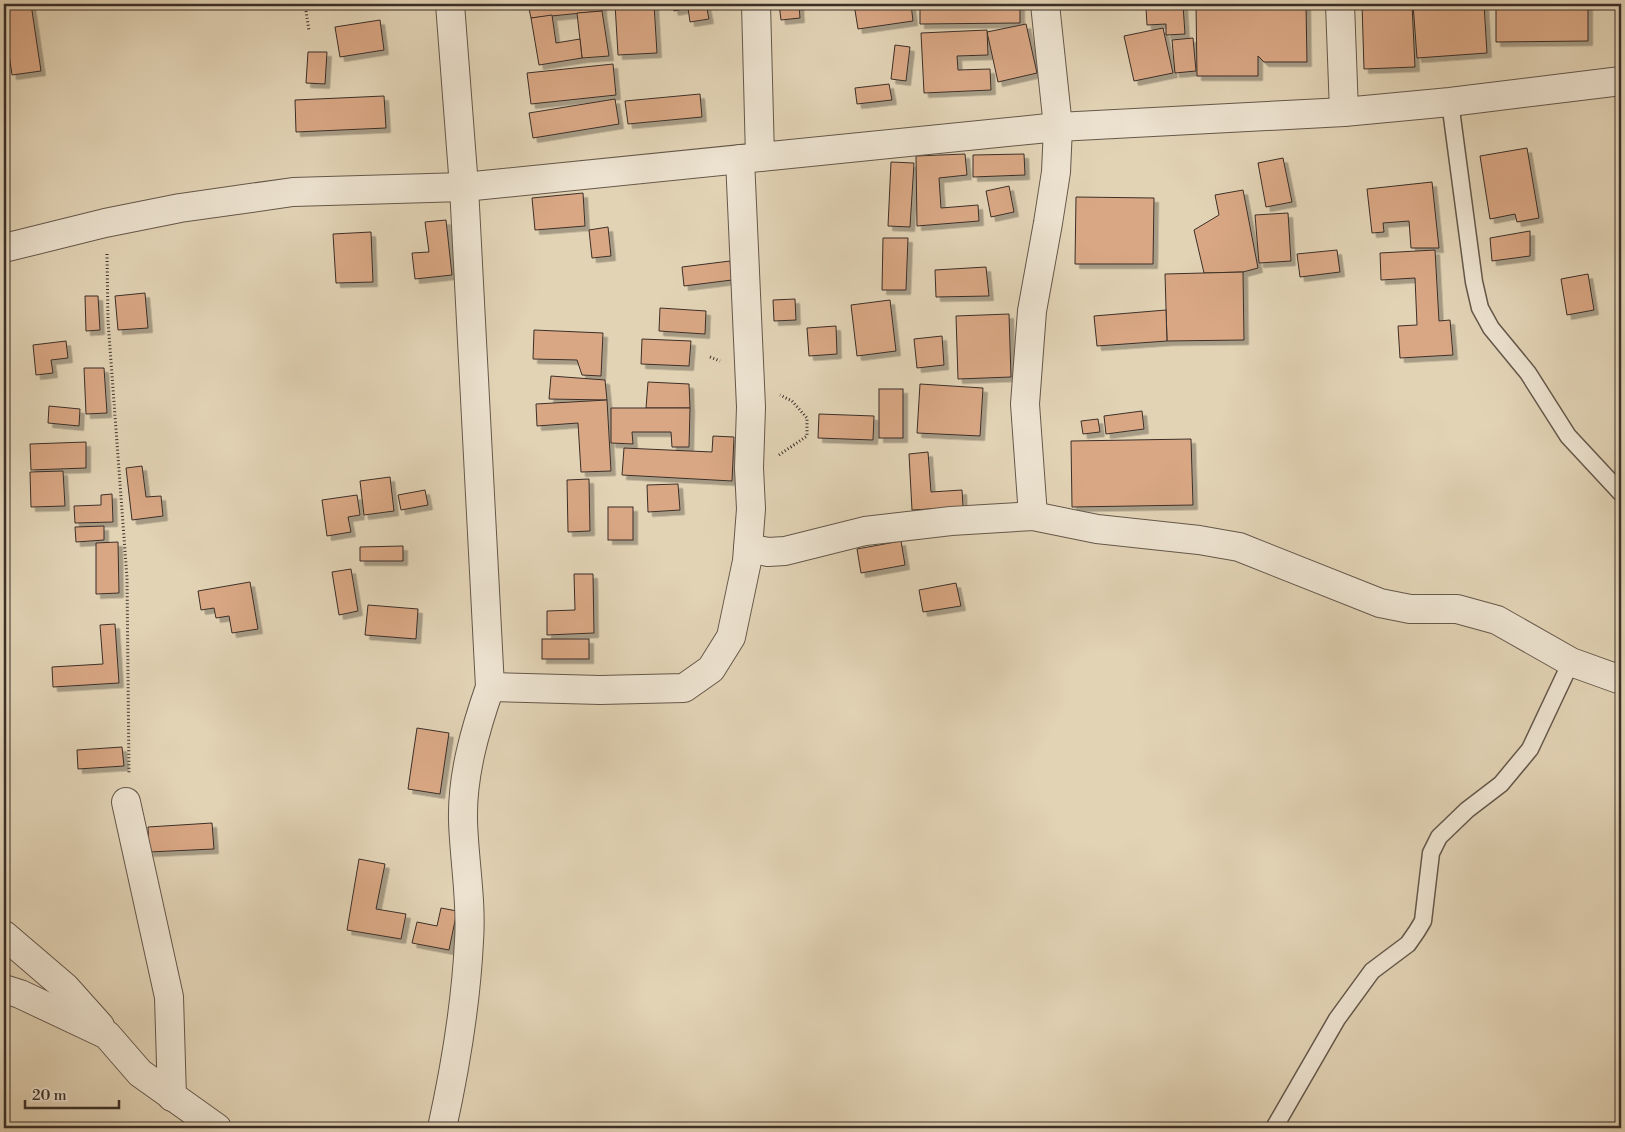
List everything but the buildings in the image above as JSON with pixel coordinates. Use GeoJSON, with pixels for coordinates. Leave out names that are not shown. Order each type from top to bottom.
{"type":"FeatureCollection","features":[{"type":"Feature","properties":{"kind":"street"},"geometry":{"type":"LineString","coordinates":[[442,1128],[449,1095],[470,940],[463,818],[468,764],[476,729],[490,687],[464,187],[450,4]]}},
{"type":"Feature","properties":{"kind":"street"},"geometry":{"type":"LineString","coordinates":[[490,687],[600,690],[684,688],[711,669],[731,637],[748,548],[750,509],[750,158],[756,4]]}},
{"type":"Feature","properties":{"kind":"street"},"geometry":{"type":"LineString","coordinates":[[1033,516],[1025,404],[1032,311],[1050,214],[1058,127],[1045,4]]}},
{"type":"Feature","properties":{"kind":"street"},"geometry":{"type":"LineString","coordinates":[[1340,4],[1344,112]]}},
{"type":"Feature","properties":{"kind":"street"},"geometry":{"type":"LineString","coordinates":[[4,248],[105,223],[180,208],[293,192],[464,187],[1058,127],[1344,112],[1450,102],[1621,81]]}},
{"type":"Feature","properties":{"kind":"street"},"geometry":{"type":"LineString","coordinates":[[748,548],[768,552],[785,551],[865,531],[943,522],[1033,516],[1097,529],[1239,547],[1380,603],[1410,609],[1457,609],[1497,620],[1570,662],[1621,680]]}},
{"type":"Feature","properties":{"kind":"street"},"geometry":{"type":"LineString","coordinates":[[126,802],[169,997],[172,1097]]}},
{"type":"Feature","properties":{"kind":"street"},"geometry":{"type":"LineString","coordinates":[[4,935],[66,988],[140,1073],[216,1128]]}},
{"type":"Feature","properties":{"kind":"street"},"geometry":{"type":"LineString","coordinates":[[4,989],[20,994],[107,1035]]}},
{"type":"Feature","properties":{"kind":"lane"},"geometry":{"type":"LineString","coordinates":[[1450,102],[1474,282],[1480,308],[1491,328],[1528,373],[1568,436],[1621,493]]}},
{"type":"Feature","properties":{"kind":"lane"},"geometry":{"type":"LineString","coordinates":[[1274,1128],[1337,1019],[1360,987],[1372,971],[1408,944],[1423,921],[1431,853],[1439,837],[1467,810],[1501,784],[1530,748],[1570,662]]}},
{"type":"Feature","properties":{"kind":"path"},"geometry":{"type":"LineString","coordinates":[[306,4],[309,31]]}},
{"type":"Feature","properties":{"kind":"path"},"geometry":{"type":"LineString","coordinates":[[105,223],[109,281],[108,321],[127,578],[129,769],[126,802]]}}]}
